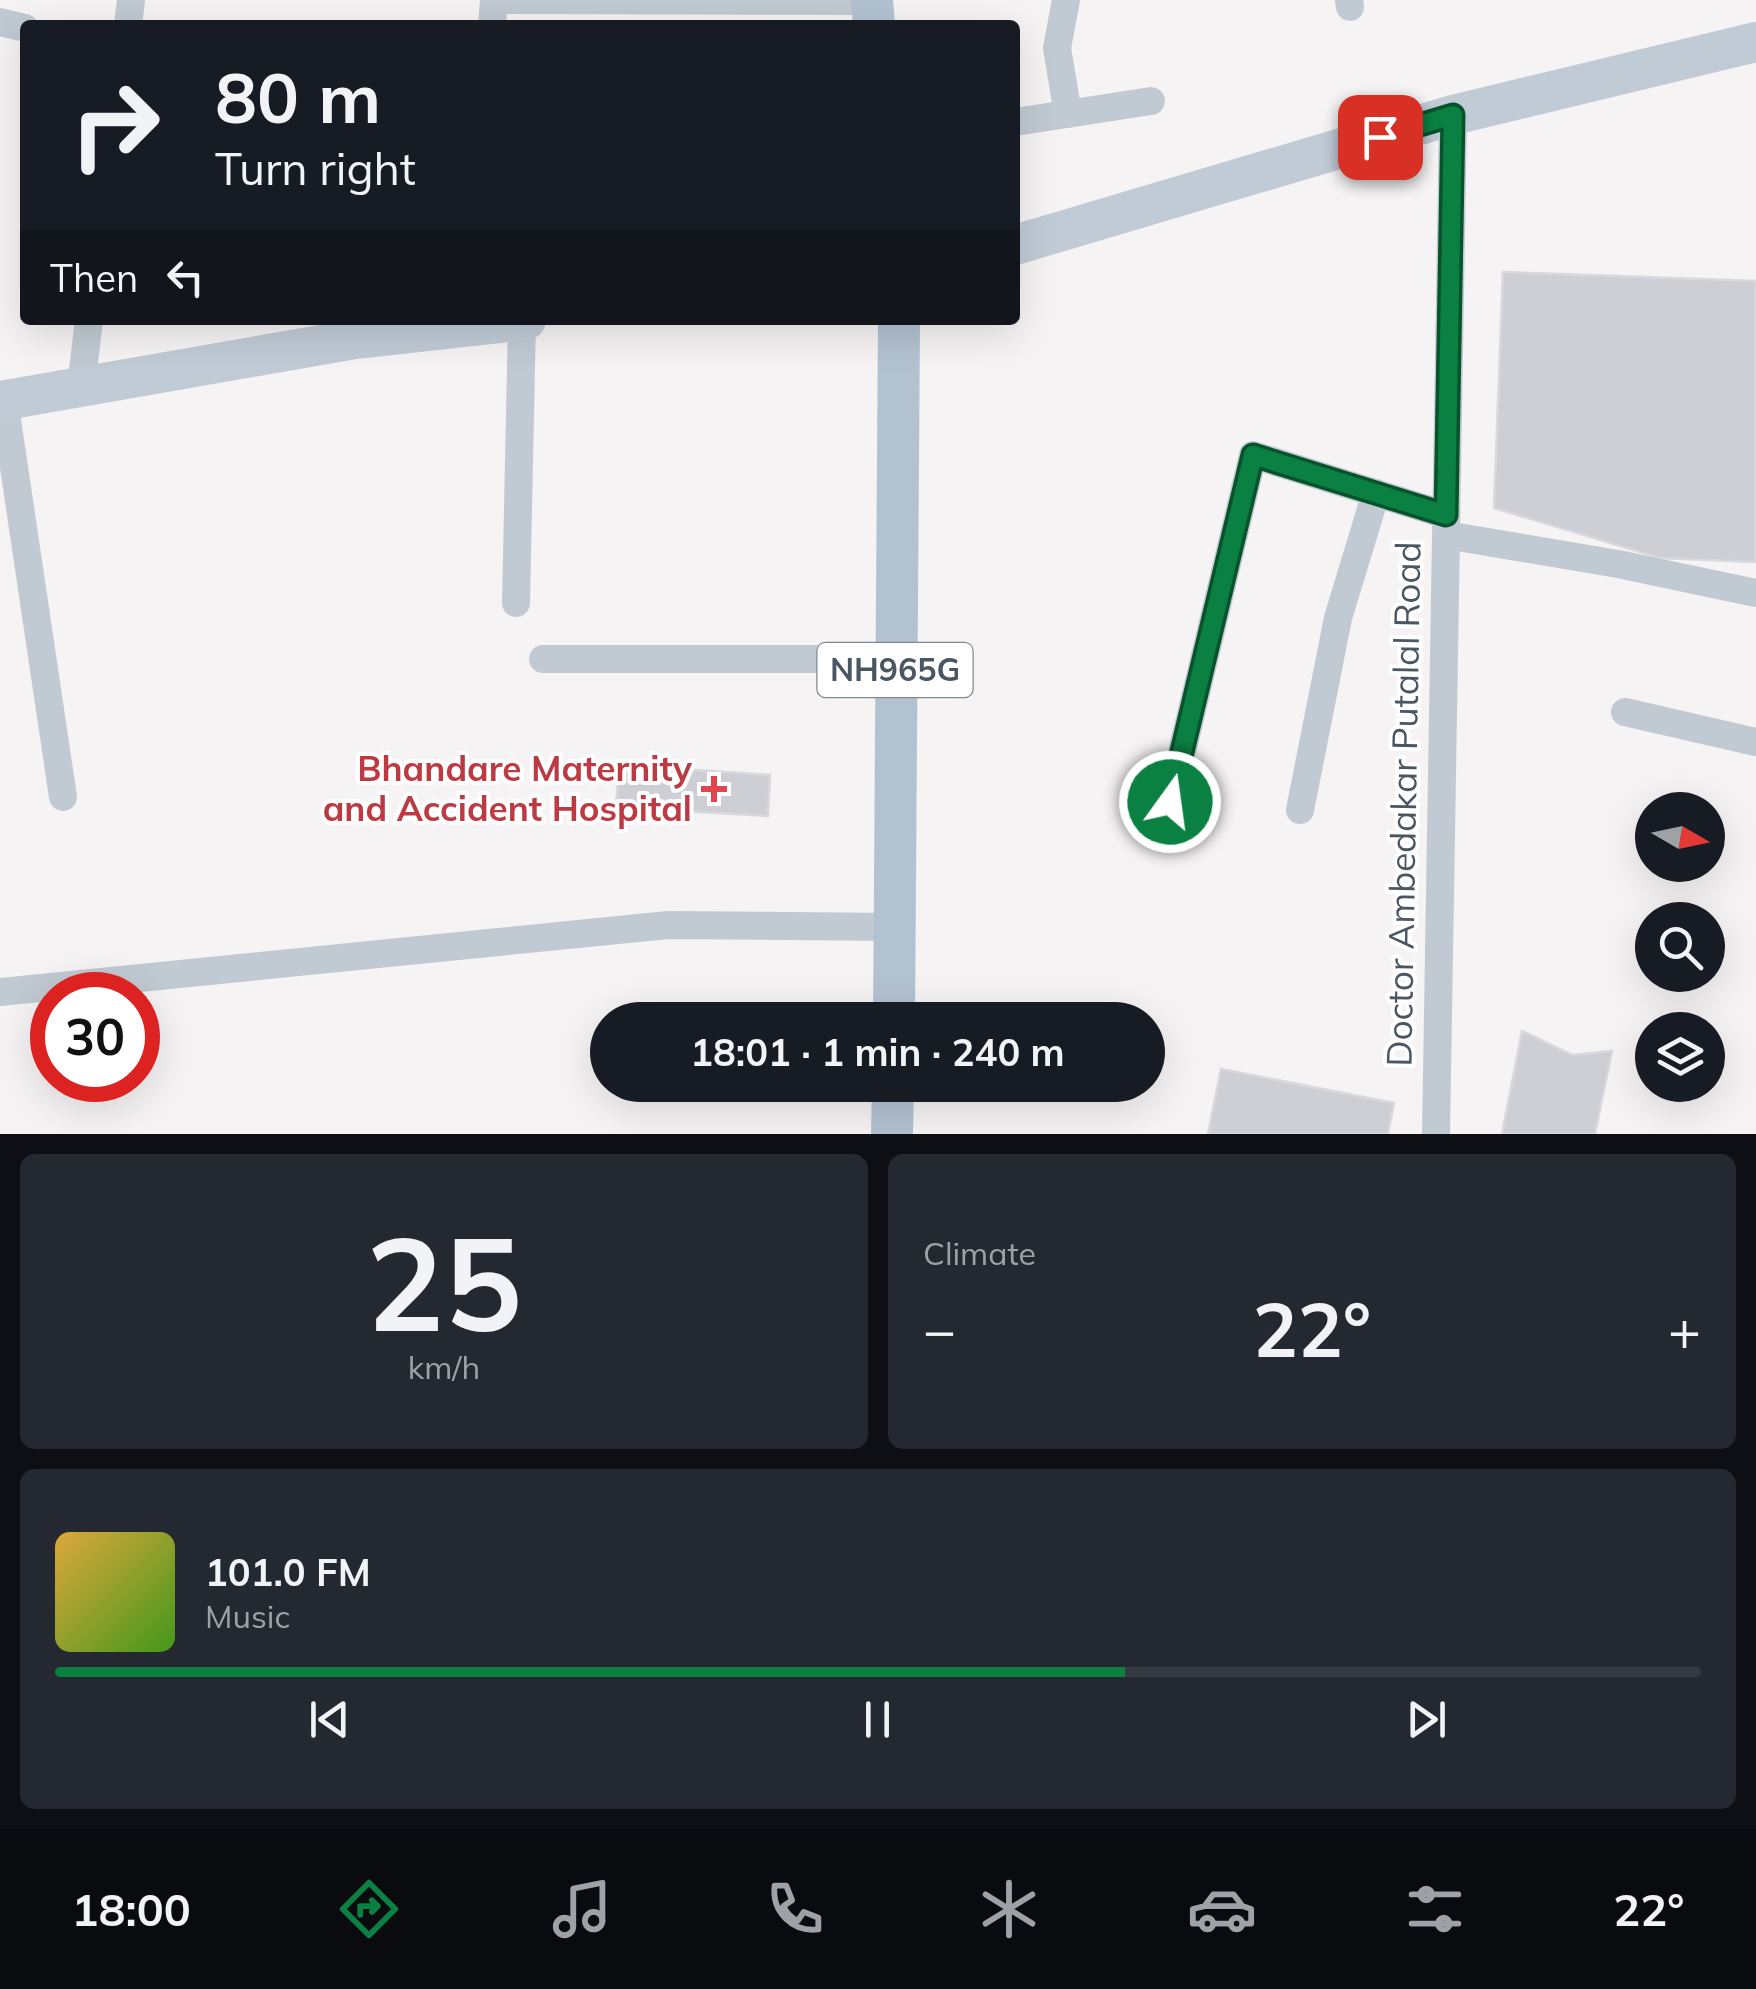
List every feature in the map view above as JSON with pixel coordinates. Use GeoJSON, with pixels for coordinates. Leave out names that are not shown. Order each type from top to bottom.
{"type":"FeatureCollection","features":[{"type":"Feature","properties":{"kind":"main road"},"geometry":{"type":"LineString","coordinates":[[1020,243],[1453,115],[1756,42]]}},
{"type":"Feature","properties":{"kind":"main road"},"geometry":{"type":"LineString","coordinates":[[2,401],[355,339],[474,325]]}},
{"type":"Feature","properties":{"kind":"main road","name":"NH965G"},"geometry":{"type":"LineString","coordinates":[[894,1002],[899,325]]}},
{"type":"Feature","properties":{"kind":"main road"},"geometry":{"type":"LineString","coordinates":[[892,1134],[893,1102]]}},
{"type":"Feature","properties":{"kind":"street"},"geometry":{"type":"LineString","coordinates":[[492,20],[494,0],[872,9]]}},
{"type":"Feature","properties":{"kind":"street"},"geometry":{"type":"LineString","coordinates":[[1066,0],[1057,48],[1068,114]]}},
{"type":"Feature","properties":{"kind":"street"},"geometry":{"type":"LineString","coordinates":[[1020,121],[1151,101]]}},
{"type":"Feature","properties":{"kind":"street","name":"Doctor Ambedakar Putalal Road"},"geometry":{"type":"LineString","coordinates":[[1436,1134],[1453,115]]}},
{"type":"Feature","properties":{"kind":"street"},"geometry":{"type":"LineString","coordinates":[[80,387],[88,325]]}},
{"type":"Feature","properties":{"kind":"street"},"geometry":{"type":"LineString","coordinates":[[508,325],[516,603]]}},
{"type":"Feature","properties":{"kind":"street"},"geometry":{"type":"LineString","coordinates":[[2,401],[63,797]]}},
{"type":"Feature","properties":{"kind":"street"},"geometry":{"type":"LineString","coordinates":[[1170,802],[1253,455],[1376,493],[1446,525],[1756,593]]}},
{"type":"Feature","properties":{"kind":"street"},"geometry":{"type":"LineString","coordinates":[[1300,810],[1338,618],[1376,493]]}},
{"type":"Feature","properties":{"kind":"street"},"geometry":{"type":"LineString","coordinates":[[542,659],[895,658]]}},
{"type":"Feature","properties":{"kind":"street"},"geometry":{"type":"LineString","coordinates":[[1625,712],[1756,742]]}},
{"type":"Feature","properties":{"kind":"street"},"geometry":{"type":"LineString","coordinates":[[0,992],[668,926],[895,927]]}},
{"type":"Feature","properties":{"kind":"building"},"geometry":{"type":"Polygon","coordinates":[[[1503,272],[1756,281],[1756,562],[1660,558],[1494,508],[1503,272]]]}},
{"type":"Feature","properties":{"kind":"building"},"geometry":{"type":"Polygon","coordinates":[[[619,765],[770,775],[768,816],[616,807],[619,765]]]}},
{"type":"Feature","properties":{"kind":"building"},"geometry":{"type":"Polygon","coordinates":[[[1522,1031],[1572,1055],[1612,1051],[1595,1134],[1502,1134],[1522,1031]]]}},
{"type":"Feature","properties":{"kind":"building"},"geometry":{"type":"Polygon","coordinates":[[[1221,1069],[1394,1103],[1388,1134],[1208,1134],[1221,1069]]]}},
{"type":"Feature","properties":{"kind":"place","name":"Bhandare Maternity and Accident Hospital"},"geometry":{"type":"Point","coordinates":[714,789]}},
{"type":"Feature","properties":{"kind":"route"},"geometry":{"type":"LineString","coordinates":[[1170,802],[1253,455],[1446,515],[1453,115],[1380,137]]}}]}
